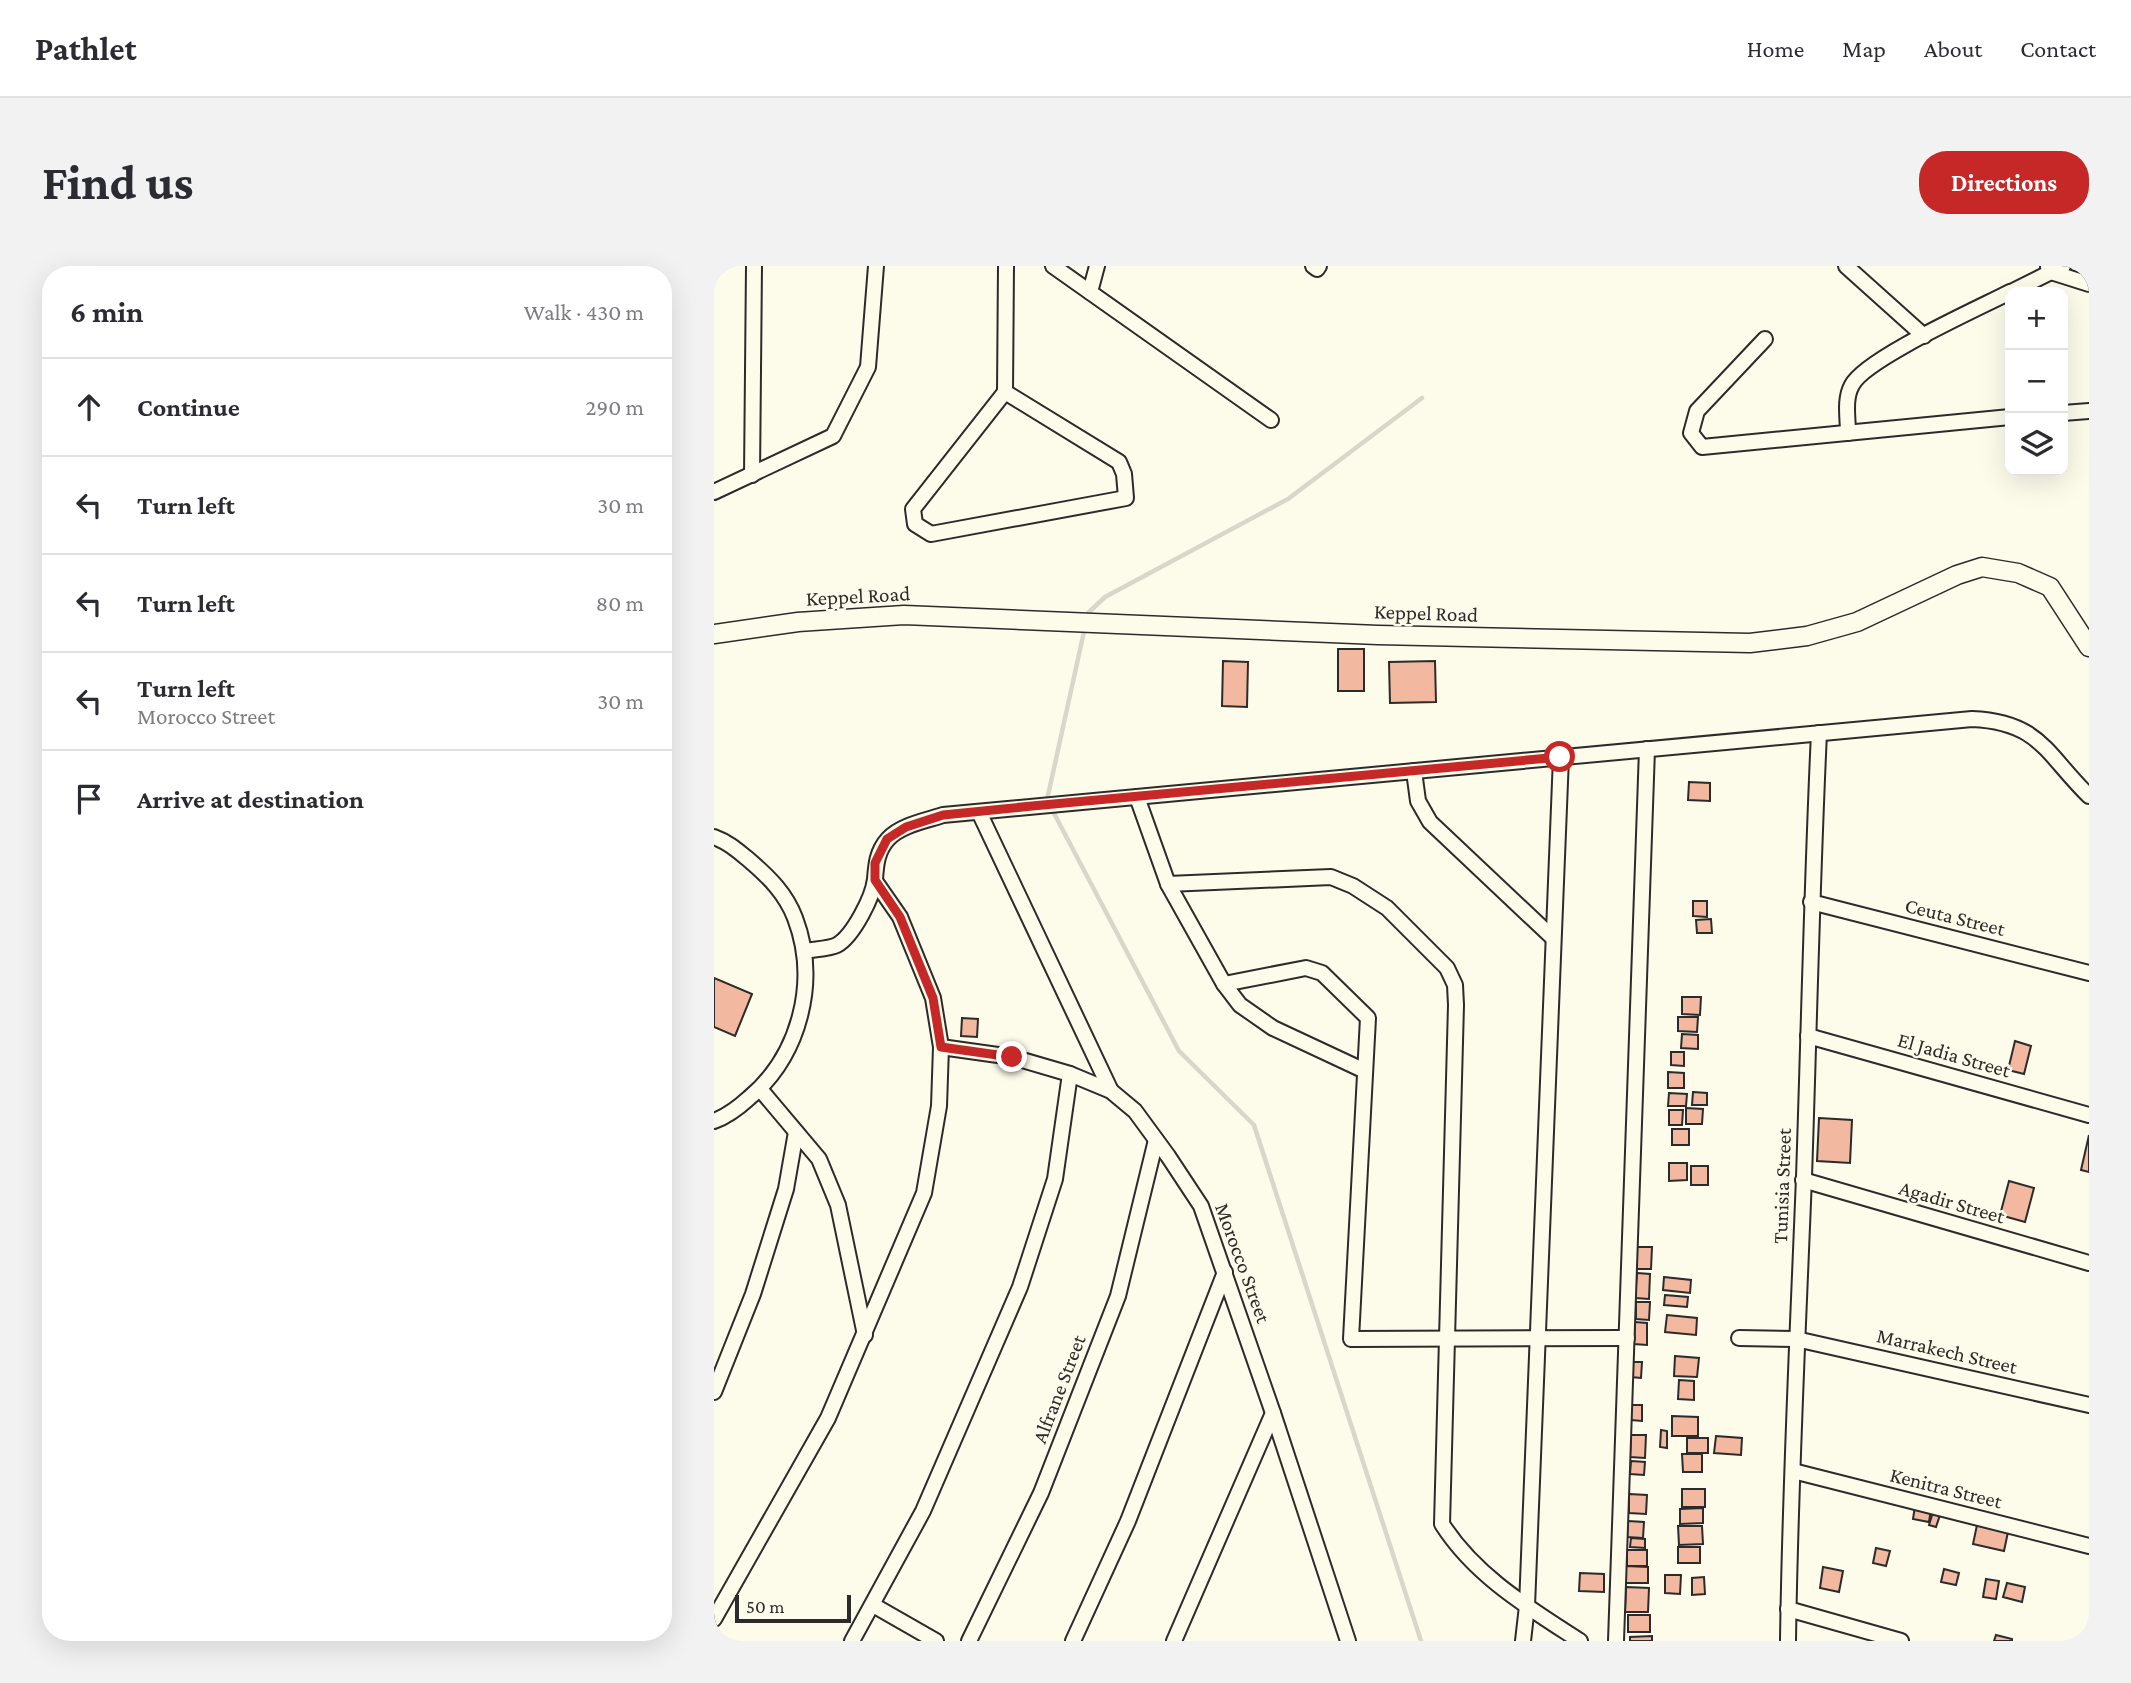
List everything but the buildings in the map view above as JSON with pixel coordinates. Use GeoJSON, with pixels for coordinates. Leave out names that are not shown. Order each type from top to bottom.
{"type":"FeatureCollection","features":[{"type":"Feature","properties":{"kind":"street"},"geometry":{"type":"LineString","coordinates":[[752,475],[754,266]]}},
{"type":"Feature","properties":{"kind":"street"},"geometry":{"type":"LineString","coordinates":[[714,492],[832,436],[868,367],[876,266]]}},
{"type":"Feature","properties":{"kind":"street"},"geometry":{"type":"LineString","coordinates":[[1004,392],[1119,462],[1124,474],[1126,498],[931,534],[915,524],[913,509],[1004,392],[1006,266]]}},
{"type":"Feature","properties":{"kind":"street"},"geometry":{"type":"LineString","coordinates":[[1053,266],[1271,420]]}},
{"type":"Feature","properties":{"kind":"street"},"geometry":{"type":"LineString","coordinates":[[1090,292],[1097,266]]}},
{"type":"Feature","properties":{"kind":"street"},"geometry":{"type":"LineString","coordinates":[[1313,266],[1317,269],[1319,266]]}},
{"type":"Feature","properties":{"kind":"street"},"geometry":{"type":"LineString","coordinates":[[1846,266],[1924,336]]}},
{"type":"Feature","properties":{"kind":"street"},"geometry":{"type":"LineString","coordinates":[[2019,287],[2054,268],[2089,284]]}},
{"type":"Feature","properties":{"kind":"street"},"geometry":{"type":"LineString","coordinates":[[1848,433],[1847,404],[1852,384],[1872,363],[2005,295]]}},
{"type":"Feature","properties":{"kind":"street"},"geometry":{"type":"LineString","coordinates":[[1765,339],[1697,411],[1690,433],[1702,447],[2005,417]]}},
{"type":"Feature","properties":{"kind":"street"},"geometry":{"type":"LineString","coordinates":[[2068,413],[2089,411]]}},
{"type":"Feature","properties":{"kind":"street","name":"Keppel Road"},"geometry":{"type":"LineString","coordinates":[[714,634],[798,622],[904,615],[1378,635],[1751,643],[1807,636],[1857,622],[1957,575],[1982,567],[2018,573],[2050,587],[2089,648]]}},
{"type":"Feature","properties":{"kind":"street"},"geometry":{"type":"LineString","coordinates":[[805,951],[837,945],[854,927],[870,897],[875,880],[875,863],[887,839],[906,827],[943,815],[1972,719],[1995,720],[2025,730],[2044,744],[2089,796]]}},
{"type":"Feature","properties":{"kind":"street","name":"Tunisia Street"},"geometry":{"type":"LineString","coordinates":[[1788,1641],[1796,1339],[1819,733]]}},
{"type":"Feature","properties":{"kind":"street"},"geometry":{"type":"LineString","coordinates":[[1616,1641],[1647,749]]}},
{"type":"Feature","properties":{"kind":"street"},"geometry":{"type":"LineString","coordinates":[[1523,1641],[1527,1606],[1560,757]]}},
{"type":"Feature","properties":{"kind":"street"},"geometry":{"type":"LineString","coordinates":[[1414,771],[1418,801],[1430,822],[1553,938]]}},
{"type":"Feature","properties":{"kind":"street"},"geometry":{"type":"LineString","coordinates":[[1137,797],[1168,884],[1224,984],[1240,1005],[1273,1028],[1365,1070]]}},
{"type":"Feature","properties":{"kind":"street"},"geometry":{"type":"LineString","coordinates":[[979,812],[1111,1091]]}},
{"type":"Feature","properties":{"kind":"street"},"geometry":{"type":"LineString","coordinates":[[714,837],[727,842],[773,880],[795,916],[805,951],[804,1005],[786,1056],[768,1082],[728,1116],[714,1122]]}},
{"type":"Feature","properties":{"kind":"street"},"geometry":{"type":"LineString","coordinates":[[1168,884],[1331,877],[1353,886],[1387,908],[1447,968],[1455,985],[1456,1005],[1441,1524],[1456,1547],[1488,1578],[1580,1641]]}},
{"type":"Feature","properties":{"kind":"street"},"geometry":{"type":"LineString","coordinates":[[714,1619],[828,1418],[924,1193],[939,1106],[941,1047],[933,998],[900,917],[875,880]]}},
{"type":"Feature","properties":{"kind":"street","name":"Ceuta Street"},"geometry":{"type":"LineString","coordinates":[[1811,901],[2089,973]]}},
{"type":"Feature","properties":{"kind":"street"},"geometry":{"type":"LineString","coordinates":[[1224,984],[1306,968],[1322,973],[1368,1018],[1351,1339],[1627,1338]]}},
{"type":"Feature","properties":{"kind":"street","name":"El Jadia Street"},"geometry":{"type":"LineString","coordinates":[[1808,1036],[2089,1115]]}},
{"type":"Feature","properties":{"kind":"street","name":"Morocco Street"},"geometry":{"type":"LineString","coordinates":[[941,1047],[1012,1057],[1070,1074],[1111,1091],[1135,1111],[1156,1140],[1201,1206],[1348,1641]]}},
{"type":"Feature","properties":{"kind":"street"},"geometry":{"type":"LineString","coordinates":[[852,1641],[923,1511],[1020,1287],[1055,1179],[1070,1074]]}},
{"type":"Feature","properties":{"kind":"street"},"geometry":{"type":"LineString","coordinates":[[760,1089],[819,1159],[838,1205],[865,1335]]}},
{"type":"Feature","properties":{"kind":"street"},"geometry":{"type":"LineString","coordinates":[[714,1392],[757,1281],[786,1189],[796,1132]]}},
{"type":"Feature","properties":{"kind":"street","name":"Alfrane Street"},"geometry":{"type":"LineString","coordinates":[[969,1641],[1041,1493],[1118,1296],[1156,1140]]}},
{"type":"Feature","properties":{"kind":"street","name":"Agadir Street"},"geometry":{"type":"LineString","coordinates":[[1803,1180],[2089,1263]]}},
{"type":"Feature","properties":{"kind":"street"},"geometry":{"type":"LineString","coordinates":[[1073,1641],[1128,1521],[1224,1272]]}},
{"type":"Feature","properties":{"kind":"street","name":"Marrakech Street"},"geometry":{"type":"LineString","coordinates":[[1739,1338],[1796,1339],[2089,1405]]}},
{"type":"Feature","properties":{"kind":"street"},"geometry":{"type":"LineString","coordinates":[[1174,1641],[1273,1413]]}},
{"type":"Feature","properties":{"kind":"street","name":"Kenitra Street"},"geometry":{"type":"LineString","coordinates":[[1793,1471],[2089,1546]]}},
{"type":"Feature","properties":{"kind":"street"},"geometry":{"type":"LineString","coordinates":[[873,1605],[936,1641]]}},
{"type":"Feature","properties":{"kind":"street"},"geometry":{"type":"LineString","coordinates":[[1788,1609],[1901,1641]]}},
{"type":"Feature","properties":{"kind":"waterway"},"geometry":{"type":"LineString","coordinates":[[1087,618],[1088,613],[1105,597],[1288,499],[1422,398]]}},
{"type":"Feature","properties":{"kind":"waterway"},"geometry":{"type":"LineString","coordinates":[[1085,627],[1047,800],[1179,1051],[1254,1125],[1421,1641]]}},
{"type":"Feature","properties":{"kind":"route"},"geometry":{"type":"LineString","coordinates":[[1012,1057],[941,1047],[933,998],[900,917],[875,880],[875,863],[887,839],[906,827],[943,815],[1560,757]]}}]}
